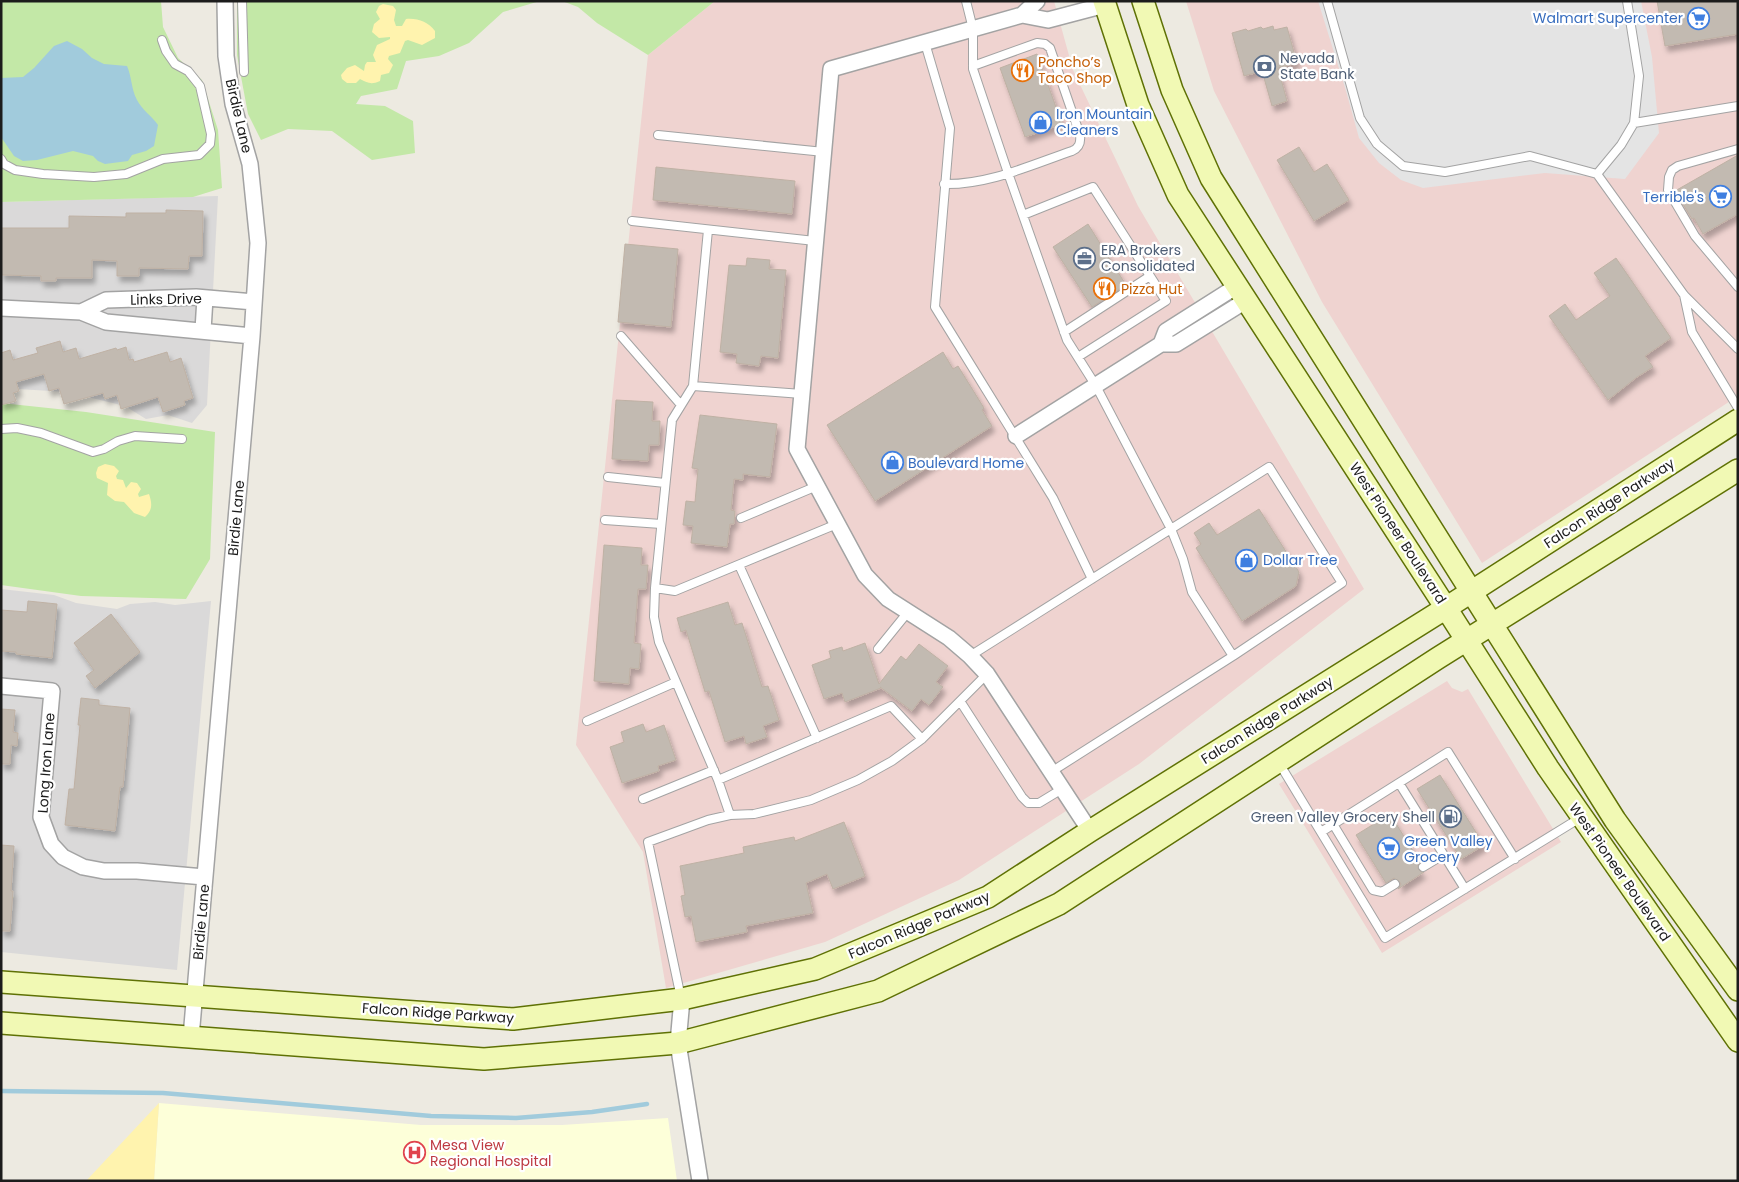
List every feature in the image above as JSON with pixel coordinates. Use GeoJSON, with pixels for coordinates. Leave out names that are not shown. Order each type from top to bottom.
{"type":"FeatureCollection","features":[{"type":"Feature","properties":{"kind":"main road","name":"West Pioneer Boulevard"},"geometry":{"type":"LineString","coordinates":[[1143,1],[1172,90],[1211,178],[1615,820],[1738,990]]}},
{"type":"Feature","properties":{"kind":"main road","name":"West Pioneer Boulevard"},"geometry":{"type":"LineString","coordinates":[[1110,2],[1138,105],[1178,195],[1548,768],[1738,1041]]}},
{"type":"Feature","properties":{"kind":"main road","name":"Falcon Ridge Parkway"},"geometry":{"type":"LineString","coordinates":[[1,982],[513,1019],[682,1000],[814,969],[988,897],[1446,608],[1738,420]]}},
{"type":"Feature","properties":{"kind":"main road"},"geometry":{"type":"LineString","coordinates":[[1,1023],[484,1059],[678,1044],[878,991],[1059,904],[1492,624],[1738,470]]}},
{"type":"Feature","properties":{"kind":"main road"},"geometry":{"type":"LineString","coordinates":[[1582,817],[1588,814],[1597,815],[1638,852]]}},
{"type":"Feature","properties":{"kind":"street","name":"Birdie Lane"},"geometry":{"type":"LineString","coordinates":[[191,1037],[252,336],[258,242],[250,164],[233,104],[226,56],[225,1]]}},
{"type":"Feature","properties":{"kind":"street"},"geometry":{"type":"LineString","coordinates":[[1022,15],[1037,1]]}},
{"type":"Feature","properties":{"kind":"street"},"geometry":{"type":"LineString","coordinates":[[1090,831],[987,674],[949,638],[888,599],[865,575],[796,449],[831,69],[1022,15],[1048,20],[1110,2]]}},
{"type":"Feature","properties":{"kind":"street"},"geometry":{"type":"LineString","coordinates":[[1016,436],[1161,344],[1166,332],[1242,293]]}},
{"type":"Feature","properties":{"kind":"street","name":"Links Drive"},"geometry":{"type":"LineString","coordinates":[[81,312],[106,300],[205,298],[254,302]]}},
{"type":"Feature","properties":{"kind":"street"},"geometry":{"type":"LineString","coordinates":[[203,330],[205,298]]}},
{"type":"Feature","properties":{"kind":"street","name":"Links Drive"},"geometry":{"type":"LineString","coordinates":[[1,308],[81,312],[106,322],[252,336]]}},
{"type":"Feature","properties":{"kind":"street","name":"Long Iron Lane"},"geometry":{"type":"LineString","coordinates":[[1,686],[52,691],[41,817],[51,844],[63,857],[83,866],[104,871],[137,871],[204,877]]}},
{"type":"Feature","properties":{"kind":"street"},"geometry":{"type":"LineString","coordinates":[[682,1000],[678,1044],[700,1181]]}},
{"type":"Feature","properties":{"kind":"lane"},"geometry":{"type":"LineString","coordinates":[[242,1],[244,72]]}},
{"type":"Feature","properties":{"kind":"lane"},"geometry":{"type":"LineString","coordinates":[[966,1],[973,29],[973,66],[1008,173],[1067,340],[1096,386],[1171,529],[1192,592],[1233,656]]}},
{"type":"Feature","properties":{"kind":"lane"},"geometry":{"type":"LineString","coordinates":[[1327,1],[1360,118],[1378,144],[1403,166],[1444,172],[1530,156],[1597,174],[1684,295],[1738,349]]}},
{"type":"Feature","properties":{"kind":"lane"},"geometry":{"type":"LineString","coordinates":[[1597,174],[1621,145],[1634,123],[1639,76],[1627,1]]}},
{"type":"Feature","properties":{"kind":"lane"},"geometry":{"type":"LineString","coordinates":[[1,159],[4,164],[15,170],[43,174],[94,177],[126,174],[163,159],[200,155],[210,144],[211,134],[200,86],[188,71],[174,64],[166,52],[162,40]]}},
{"type":"Feature","properties":{"kind":"lane"},"geometry":{"type":"LineString","coordinates":[[925,43],[950,128],[935,307],[1053,498],[1092,579]]}},
{"type":"Feature","properties":{"kind":"lane"},"geometry":{"type":"LineString","coordinates":[[944,184],[981,180],[1008,173],[1077,148],[1081,142],[1050,48],[1045,44],[1037,43],[973,66]]}},
{"type":"Feature","properties":{"kind":"lane"},"geometry":{"type":"LineString","coordinates":[[1634,123],[1738,106]]}},
{"type":"Feature","properties":{"kind":"lane"},"geometry":{"type":"LineString","coordinates":[[658,135],[824,152]]}},
{"type":"Feature","properties":{"kind":"lane"},"geometry":{"type":"LineString","coordinates":[[1738,149],[1678,166],[1672,170],[1668,177],[1668,190],[1695,236],[1738,287]]}},
{"type":"Feature","properties":{"kind":"lane"},"geometry":{"type":"LineString","coordinates":[[1023,215],[1093,187],[1166,301],[1078,357]]}},
{"type":"Feature","properties":{"kind":"lane"},"geometry":{"type":"LineString","coordinates":[[632,221],[815,242]]}},
{"type":"Feature","properties":{"kind":"lane"},"geometry":{"type":"LineString","coordinates":[[708,230],[693,386],[672,420],[655,588],[654,617],[659,642],[714,770],[730,815]]}},
{"type":"Feature","properties":{"kind":"lane"},"geometry":{"type":"LineString","coordinates":[[1064,332],[1150,276]]}},
{"type":"Feature","properties":{"kind":"lane"},"geometry":{"type":"LineString","coordinates":[[1684,295],[1692,332],[1738,408]]}},
{"type":"Feature","properties":{"kind":"lane"},"geometry":{"type":"LineString","coordinates":[[621,336],[680,405]]}},
{"type":"Feature","properties":{"kind":"lane"},"geometry":{"type":"LineString","coordinates":[[693,386],[802,394]]}},
{"type":"Feature","properties":{"kind":"lane"},"geometry":{"type":"LineString","coordinates":[[1,429],[17,428],[41,433],[93,452],[135,436],[182,439]]}},
{"type":"Feature","properties":{"kind":"lane"},"geometry":{"type":"LineString","coordinates":[[970,656],[1269,467],[1342,583],[1233,656],[1051,772]]}},
{"type":"Feature","properties":{"kind":"lane"},"geometry":{"type":"LineString","coordinates":[[608,478],[665,483]]}},
{"type":"Feature","properties":{"kind":"lane"},"geometry":{"type":"LineString","coordinates":[[741,518],[817,486]]}},
{"type":"Feature","properties":{"kind":"lane"},"geometry":{"type":"LineString","coordinates":[[605,520],[661,524]]}},
{"type":"Feature","properties":{"kind":"lane"},"geometry":{"type":"LineString","coordinates":[[655,588],[675,592],[837,524]]}},
{"type":"Feature","properties":{"kind":"lane"},"geometry":{"type":"LineString","coordinates":[[739,565],[817,738]]}},
{"type":"Feature","properties":{"kind":"lane"},"geometry":{"type":"LineString","coordinates":[[878,649],[908,612]]}},
{"type":"Feature","properties":{"kind":"lane"},"geometry":{"type":"LineString","coordinates":[[682,1000],[648,842],[708,820],[730,815],[754,814],[811,800],[858,780],[892,761],[922,739],[987,674]]}},
{"type":"Feature","properties":{"kind":"lane"},"geometry":{"type":"LineString","coordinates":[[588,721],[676,682]]}},
{"type":"Feature","properties":{"kind":"lane"},"geometry":{"type":"LineString","coordinates":[[960,701],[1028,804],[1039,803],[1062,789]]}},
{"type":"Feature","properties":{"kind":"lane"},"geometry":{"type":"LineString","coordinates":[[718,780],[891,706],[922,739]]}},
{"type":"Feature","properties":{"kind":"lane"},"geometry":{"type":"LineString","coordinates":[[1321,832],[1448,752],[1515,859]]}},
{"type":"Feature","properties":{"kind":"lane"},"geometry":{"type":"LineString","coordinates":[[1278,762],[1385,938],[1582,817]]}},
{"type":"Feature","properties":{"kind":"lane"},"geometry":{"type":"LineString","coordinates":[[643,799],[714,770]]}},
{"type":"Feature","properties":{"kind":"lane"},"geometry":{"type":"LineString","coordinates":[[1399,782],[1465,889]]}},
{"type":"Feature","properties":{"kind":"lane"},"geometry":{"type":"LineString","coordinates":[[1333,824],[1373,890],[1382,892],[1395,884]]}},
{"type":"Feature","properties":{"kind":"lane"},"geometry":{"type":"LineString","coordinates":[[1423,867],[1443,854]]}},
{"type":"Feature","properties":{"kind":"shaded area"},"geometry":{"type":"Polygon","coordinates":[[[715,1],[1054,1],[1073,70],[1138,206],[1364,589],[1139,764],[959,880],[825,942],[666,988],[643,852],[576,745],[648,55],[715,1]]]}},
{"type":"Feature","properties":{"kind":"shaded area"},"geometry":{"type":"Polygon","coordinates":[[[1186,1],[1738,1],[1738,396],[1482,563],[1322,302],[1214,91],[1186,1]]]}},
{"type":"Feature","properties":{"kind":"shaded area"},"geometry":{"type":"Polygon","coordinates":[[[1318,1],[1641,1],[1652,57],[1659,133],[1625,179],[1545,173],[1423,188],[1401,180],[1379,163],[1359,138],[1318,1]]]}},
{"type":"Feature","properties":{"kind":"shaded area"},"geometry":{"type":"Polygon","coordinates":[[[218,196],[207,405],[192,423],[168,415],[146,419],[125,406],[67,392],[1,388],[1,202],[218,196]]]}},
{"type":"Feature","properties":{"kind":"shaded area"},"geometry":{"type":"Polygon","coordinates":[[[1,589],[54,595],[76,603],[117,609],[130,604],[155,602],[175,605],[211,601],[177,970],[1,952],[1,589]]]}},
{"type":"Feature","properties":{"kind":"shaded area"},"geometry":{"type":"Polygon","coordinates":[[[1447,681],[1452,688],[1462,692],[1468,689],[1561,842],[1382,953],[1279,784],[1447,681]]]}},
{"type":"Feature","properties":{"kind":"shaded area","name":"Mesa View Regional Hospital"},"geometry":{"type":"Polygon","coordinates":[[[159,1103],[421,1125],[562,1125],[668,1118],[677,1181],[154,1181],[159,1103]]]}},
{"type":"Feature","properties":{"kind":"green space"},"geometry":{"type":"Polygon","coordinates":[[[1,1],[161,1],[163,27],[178,58],[202,80],[218,130],[222,188],[193,197],[1,202],[1,1]]]}},
{"type":"Feature","properties":{"kind":"green space"},"geometry":{"type":"Polygon","coordinates":[[[237,1],[540,1],[503,12],[469,43],[439,56],[406,61],[397,89],[361,96],[356,104],[385,106],[413,121],[415,153],[372,160],[332,131],[288,129],[261,140],[248,114],[237,55],[237,1]]]}},
{"type":"Feature","properties":{"kind":"green space"},"geometry":{"type":"Polygon","coordinates":[[[562,1],[715,1],[648,55],[597,23],[578,7],[562,1]]]}},
{"type":"Feature","properties":{"kind":"green space"},"geometry":{"type":"Polygon","coordinates":[[[1,403],[86,412],[215,432],[210,559],[186,599],[81,596],[1,585],[1,403]]]}},
{"type":"Feature","properties":{"kind":"sand"},"geometry":{"type":"Polygon","coordinates":[[[383,4],[393,6],[396,10],[394,20],[396,26],[402,26],[406,19],[419,20],[435,31],[435,38],[422,45],[408,40],[405,41],[400,53],[389,56],[388,59],[393,65],[389,73],[381,75],[380,81],[370,83],[360,79],[356,83],[347,83],[342,79],[341,75],[347,68],[355,65],[364,71],[367,62],[376,62],[373,55],[377,45],[390,39],[390,37],[379,38],[372,32],[374,24],[380,19],[376,12],[379,6],[383,4]]]}},
{"type":"Feature","properties":{"kind":"sand"},"geometry":{"type":"Polygon","coordinates":[[[105,464],[114,466],[119,471],[116,476],[117,479],[123,480],[126,488],[131,482],[137,483],[141,489],[138,494],[139,497],[149,494],[151,506],[145,517],[134,513],[124,502],[115,501],[107,495],[108,483],[97,478],[96,473],[98,467],[105,464]]]}},
{"type":"Feature","properties":{"kind":"sand"},"geometry":{"type":"Polygon","coordinates":[[[159,1103],[154,1181],[86,1181],[159,1103]]]}},
{"type":"Feature","properties":{"kind":"water"},"geometry":{"type":"Polygon","coordinates":[[[67,41],[104,64],[127,66],[137,100],[158,125],[154,146],[146,151],[132,155],[128,161],[105,164],[93,156],[73,151],[37,160],[23,161],[14,156],[1,137],[1,78],[23,77],[54,46],[67,41]]]}},
{"type":"Feature","properties":{"kind":"building","name":"Walmart Supercenter"},"geometry":{"type":"Polygon","coordinates":[[[1657,1],[1738,1],[1738,34],[1665,46],[1657,1]]]}},
{"type":"Feature","properties":{"kind":"building","name":"Nevada State Bank"},"geometry":{"type":"Polygon","coordinates":[[[1273,26],[1274,30],[1287,27],[1297,63],[1278,68],[1287,101],[1272,106],[1262,71],[1244,76],[1232,33],[1246,29],[1248,31],[1273,26]]]}},
{"type":"Feature","properties":{"kind":"building"},"geometry":{"type":"Polygon","coordinates":[[[1037,54],[1062,124],[1025,137],[1000,68],[1037,54]]]}},
{"type":"Feature","properties":{"kind":"building"},"geometry":{"type":"Polygon","coordinates":[[[1299,147],[1314,172],[1327,164],[1349,200],[1314,221],[1277,160],[1299,147]]]}},
{"type":"Feature","properties":{"kind":"building","name":"Terrible's"},"geometry":{"type":"Polygon","coordinates":[[[1738,155],[1738,214],[1703,234],[1675,191],[1738,155]]]}},
{"type":"Feature","properties":{"kind":"building"},"geometry":{"type":"Polygon","coordinates":[[[656,167],[795,181],[792,214],[653,200],[656,167]]]}},
{"type":"Feature","properties":{"kind":"building"},"geometry":{"type":"Polygon","coordinates":[[[166,210],[203,211],[202,256],[189,256],[188,269],[139,268],[139,276],[117,276],[117,261],[92,260],[92,278],[56,278],[56,281],[41,281],[41,276],[1,275],[1,228],[69,228],[69,216],[126,217],[126,213],[166,213],[166,210]]]}},
{"type":"Feature","properties":{"kind":"building"},"geometry":{"type":"Polygon","coordinates":[[[1088,224],[1126,285],[1092,307],[1053,247],[1088,224]]]}},
{"type":"Feature","properties":{"kind":"building"},"geometry":{"type":"Polygon","coordinates":[[[625,244],[678,249],[671,327],[618,322],[625,244]]]}},
{"type":"Feature","properties":{"kind":"building"},"geometry":{"type":"Polygon","coordinates":[[[747,258],[770,260],[769,269],[786,270],[778,358],[761,356],[759,366],[736,363],[737,354],[720,352],[729,265],[746,266],[747,258]]]}},
{"type":"Feature","properties":{"kind":"building"},"geometry":{"type":"Polygon","coordinates":[[[1616,258],[1671,338],[1645,356],[1653,367],[1608,400],[1549,316],[1565,304],[1576,320],[1610,296],[1594,273],[1616,258]]]}},
{"type":"Feature","properties":{"kind":"building"},"geometry":{"type":"Polygon","coordinates":[[[60,341],[63,352],[76,348],[79,359],[116,348],[117,350],[126,347],[129,360],[133,359],[134,362],[167,352],[170,362],[181,358],[193,398],[184,401],[185,405],[163,412],[158,397],[121,409],[117,395],[105,399],[103,393],[64,404],[59,388],[49,391],[44,374],[16,382],[19,391],[13,393],[16,401],[1,405],[1,353],[10,350],[13,360],[38,353],[36,348],[60,341]]]}},
{"type":"Feature","properties":{"kind":"building","name":"Boulevard Home"},"geometry":{"type":"Polygon","coordinates":[[[943,352],[953,369],[958,366],[984,408],[982,410],[992,426],[875,501],[827,425],[943,352]]]}},
{"type":"Feature","properties":{"kind":"building"},"geometry":{"type":"Polygon","coordinates":[[[616,400],[653,402],[652,421],[660,421],[659,445],[649,445],[648,461],[612,459],[616,400]]]}},
{"type":"Feature","properties":{"kind":"building"},"geometry":{"type":"Polygon","coordinates":[[[700,415],[777,424],[770,477],[743,474],[743,480],[734,479],[731,510],[735,511],[734,524],[730,524],[727,547],[691,543],[693,526],[683,525],[686,501],[695,502],[698,469],[692,468],[700,415]]]}},
{"type":"Feature","properties":{"kind":"building","name":"Dollar Tree"},"geometry":{"type":"Polygon","coordinates":[[[1259,509],[1299,572],[1296,586],[1242,621],[1196,548],[1201,544],[1194,533],[1209,523],[1217,535],[1259,509]]]}},
{"type":"Feature","properties":{"kind":"building"},"geometry":{"type":"Polygon","coordinates":[[[604,545],[642,548],[641,565],[648,565],[646,589],[638,589],[634,643],[641,644],[639,669],[630,668],[629,684],[594,681],[604,545]]]}},
{"type":"Feature","properties":{"kind":"building"},"geometry":{"type":"Polygon","coordinates":[[[28,601],[57,604],[52,658],[1,651],[1,610],[27,612],[28,601]]]}},
{"type":"Feature","properties":{"kind":"building"},"geometry":{"type":"Polygon","coordinates":[[[728,602],[735,625],[742,623],[762,687],[768,686],[779,720],[763,726],[767,737],[746,744],[744,736],[725,742],[709,691],[705,692],[686,630],[681,632],[677,618],[728,602]]]}},
{"type":"Feature","properties":{"kind":"building"},"geometry":{"type":"Polygon","coordinates":[[[111,614],[140,652],[95,688],[86,676],[94,670],[74,643],[111,614]]]}},
{"type":"Feature","properties":{"kind":"building"},"geometry":{"type":"Polygon","coordinates":[[[865,643],[879,684],[901,656],[906,660],[919,644],[948,666],[936,682],[943,687],[929,705],[921,699],[912,711],[880,687],[845,702],[842,693],[824,699],[812,665],[831,658],[829,651],[842,647],[843,651],[865,643]]]}},
{"type":"Feature","properties":{"kind":"building"},"geometry":{"type":"Polygon","coordinates":[[[81,698],[99,700],[99,705],[130,708],[123,787],[120,787],[115,831],[65,825],[69,789],[74,789],[81,698]]]}},
{"type":"Feature","properties":{"kind":"building"},"geometry":{"type":"Polygon","coordinates":[[[1,709],[15,710],[13,732],[18,733],[17,746],[11,745],[10,764],[1,764],[1,709]]]}},
{"type":"Feature","properties":{"kind":"building"},"geometry":{"type":"Polygon","coordinates":[[[643,724],[646,732],[664,725],[676,760],[658,766],[659,771],[622,783],[610,747],[624,742],[621,732],[643,724]]]}},
{"type":"Feature","properties":{"kind":"building","name":"Green Valley Grocery Shell"},"geometry":{"type":"Polygon","coordinates":[[[1440,775],[1484,845],[1461,859],[1417,789],[1440,775]]]}},
{"type":"Feature","properties":{"kind":"building","name":"Green Valley Grocery"},"geometry":{"type":"Polygon","coordinates":[[[1390,814],[1420,862],[1418,869],[1424,872],[1398,889],[1401,884],[1394,878],[1386,883],[1356,835],[1390,814]]]}},
{"type":"Feature","properties":{"kind":"building"},"geometry":{"type":"Polygon","coordinates":[[[844,822],[865,876],[833,889],[827,874],[806,883],[813,913],[746,926],[747,932],[696,942],[691,916],[685,917],[681,896],[685,895],[680,866],[744,853],[743,847],[794,837],[795,841],[844,822]]]}},
{"type":"Feature","properties":{"kind":"building"},"geometry":{"type":"Polygon","coordinates":[[[1,845],[14,846],[10,931],[1,931],[1,845]]]}},
{"type":"Feature","properties":{"kind":"waterway"},"geometry":{"type":"LineString","coordinates":[[1,1091],[163,1093],[431,1116],[516,1118],[592,1112],[647,1104]]}},
{"type":"Feature","properties":{"kind":"place","name":"Walmart Supercenter"},"geometry":{"type":"Point","coordinates":[1699,18]}},
{"type":"Feature","properties":{"kind":"place","name":"Nevada State Bank"},"geometry":{"type":"Point","coordinates":[1264,66]}},
{"type":"Feature","properties":{"kind":"place","name":"Poncho’s Taco Shop"},"geometry":{"type":"Point","coordinates":[1022,70]}},
{"type":"Feature","properties":{"kind":"place","name":"Iron Mountain Cleaners"},"geometry":{"type":"Point","coordinates":[1040,122]}},
{"type":"Feature","properties":{"kind":"place","name":"Terrible's"},"geometry":{"type":"Point","coordinates":[1720,197]}},
{"type":"Feature","properties":{"kind":"place","name":"ERA Brokers Consolidated"},"geometry":{"type":"Point","coordinates":[1085,258]}},
{"type":"Feature","properties":{"kind":"place","name":"Pizza Hut"},"geometry":{"type":"Point","coordinates":[1105,289]}},
{"type":"Feature","properties":{"kind":"place","name":"Boulevard Home"},"geometry":{"type":"Point","coordinates":[892,463]}},
{"type":"Feature","properties":{"kind":"place","name":"Dollar Tree"},"geometry":{"type":"Point","coordinates":[1247,560]}},
{"type":"Feature","properties":{"kind":"place","name":"Green Valley Grocery Shell"},"geometry":{"type":"Point","coordinates":[1451,817]}},
{"type":"Feature","properties":{"kind":"place","name":"Green Valley Grocery"},"geometry":{"type":"Point","coordinates":[1388,849]}},
{"type":"Feature","properties":{"kind":"place","name":"Mesa View Regional Hospital"},"geometry":{"type":"Point","coordinates":[414,1153]}}]}
